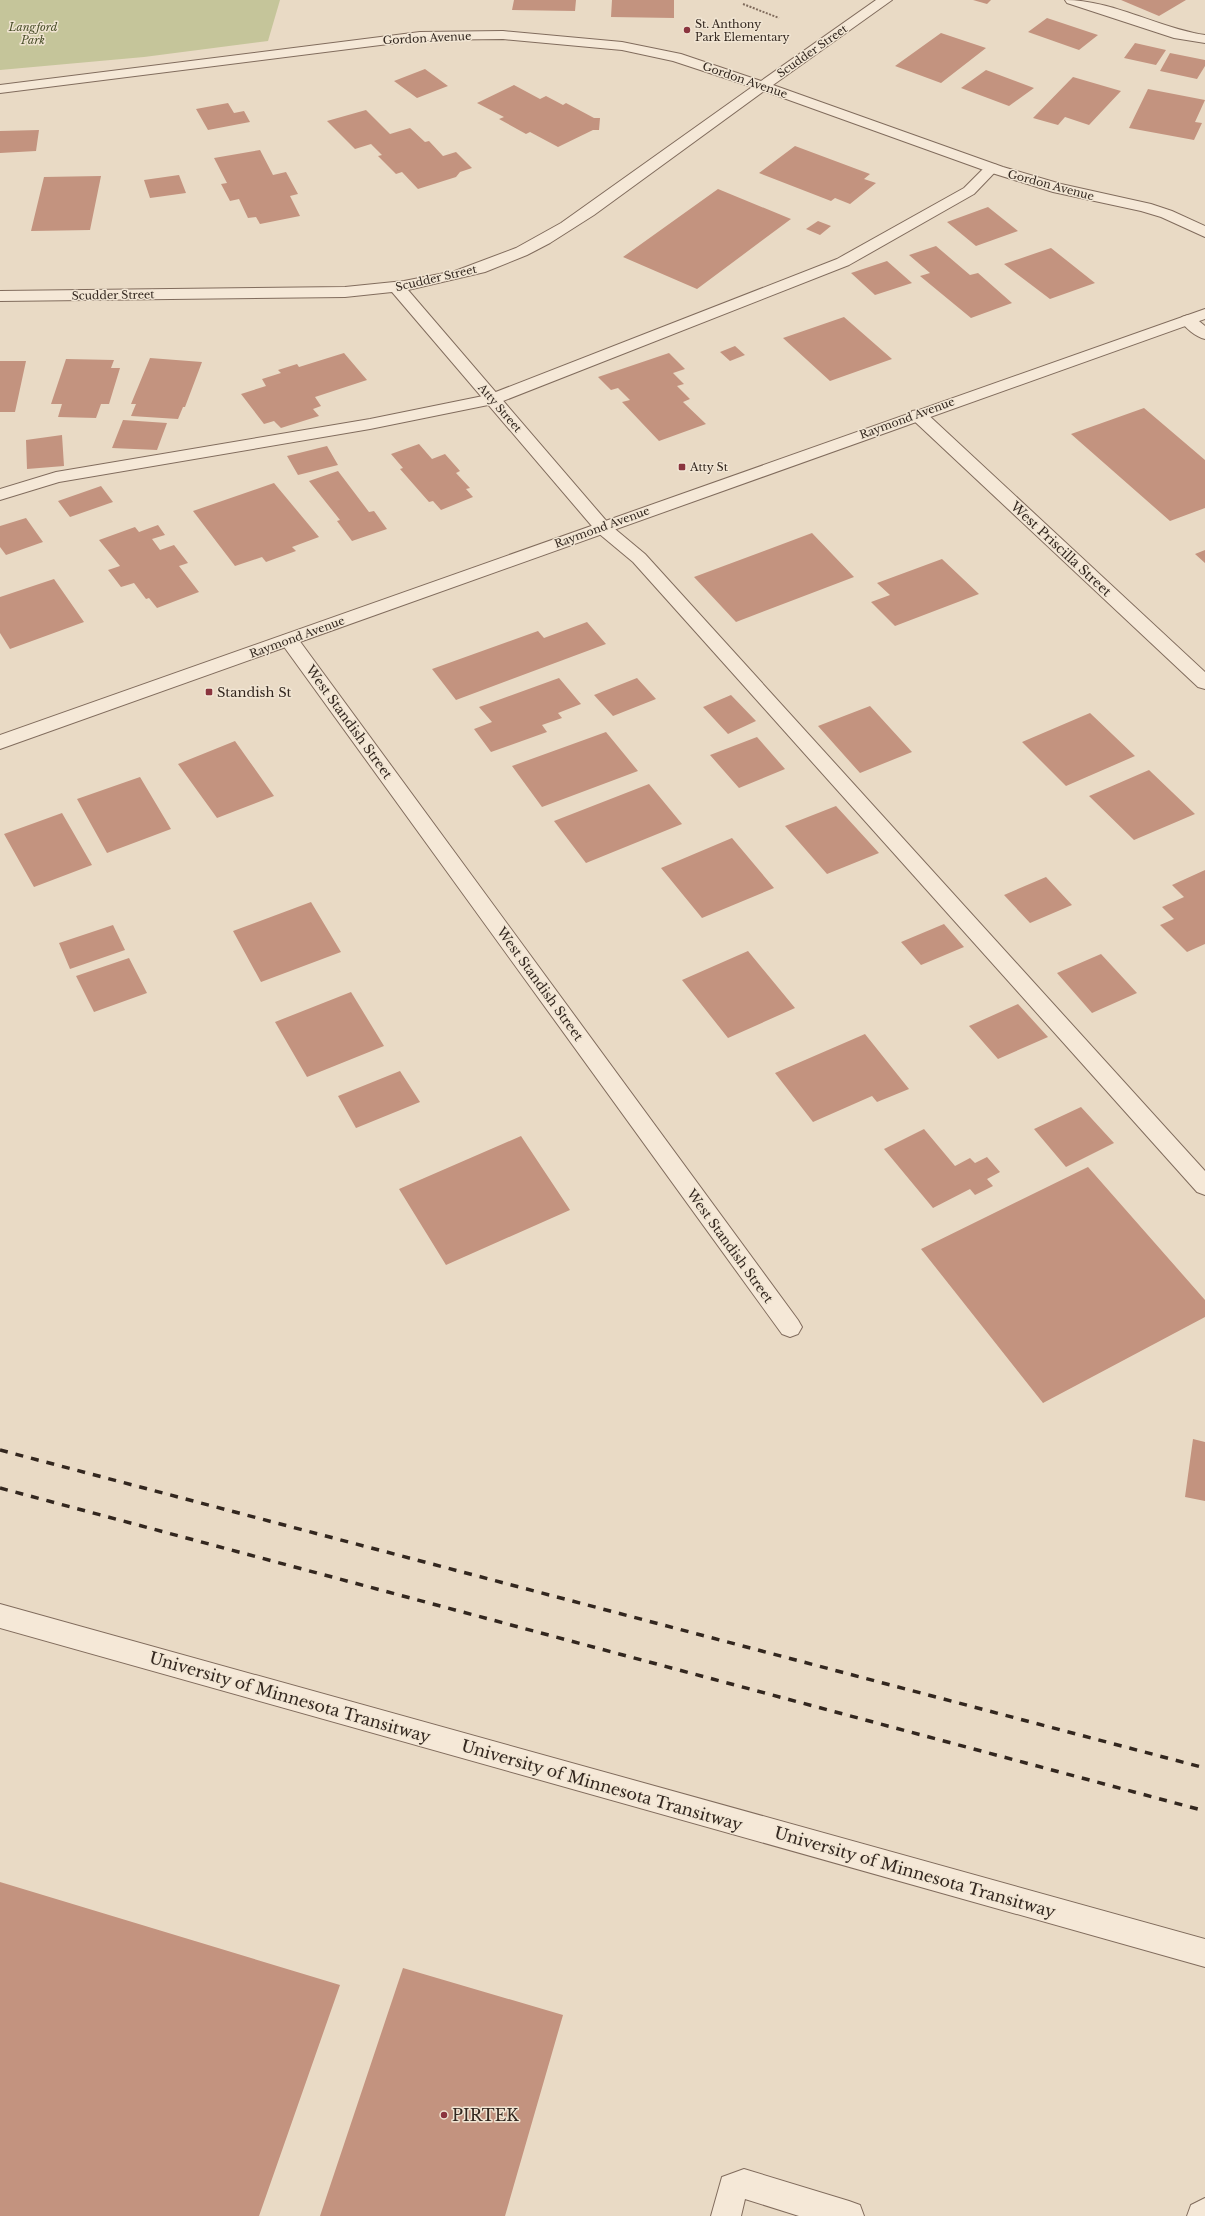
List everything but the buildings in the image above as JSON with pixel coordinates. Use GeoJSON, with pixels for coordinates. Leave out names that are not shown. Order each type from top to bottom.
{"type":"FeatureCollection","features":[{"type":"Feature","properties":{"kind":"street","name":"Scudder Street"},"geometry":{"type":"LineString","coordinates":[[0,296],[345,292],[398,289],[457,276],[499,261],[541,241],[590,210],[762,85],[886,0]]}},
{"type":"Feature","properties":{"kind":"street"},"geometry":{"type":"LineString","coordinates":[[1072,0],[1179,35],[1205,39]]}},
{"type":"Feature","properties":{"kind":"street","name":"Gordon Avenue"},"geometry":{"type":"LineString","coordinates":[[0,89],[420,36],[503,35],[622,46],[676,58],[762,85],[992,168],[1081,194],[1164,213],[1181,219],[1205,232]]}},
{"type":"Feature","properties":{"kind":"street"},"geometry":{"type":"LineString","coordinates":[[0,495],[56,477],[370,424],[492,399],[843,262],[968,191],[992,168]]}},
{"type":"Feature","properties":{"kind":"street","name":"Atty Street"},"geometry":{"type":"LineString","coordinates":[[398,289],[603,528],[640,558],[1205,1186]]}},
{"type":"Feature","properties":{"kind":"street","name":"Raymond Avenue"},"geometry":{"type":"LineString","coordinates":[[0,742],[1205,314]]}},
{"type":"Feature","properties":{"kind":"street"},"geometry":{"type":"LineString","coordinates":[[1188,320],[1205,334]]}},
{"type":"Feature","properties":{"kind":"street","name":"West Priscilla Street"},"geometry":{"type":"LineString","coordinates":[[918,415],[1205,683]]}},
{"type":"Feature","properties":{"kind":"street","name":"West Standish Street"},"geometry":{"type":"LineString","coordinates":[[289,640],[790,1328]]}},
{"type":"Feature","properties":{"kind":"street","name":"University of Minnesota Transitway"},"geometry":{"type":"LineString","coordinates":[[0,1616],[1205,1953]]}},
{"type":"Feature","properties":{"kind":"street"},"geometry":{"type":"LineString","coordinates":[[726,2216],[733,2188],[744,2184],[849,2216]]}},
{"type":"Feature","properties":{"kind":"street"},"geometry":{"type":"LineString","coordinates":[[1202,2216],[1205,2213]]}},
{"type":"Feature","properties":{"kind":"path"},"geometry":{"type":"LineString","coordinates":[[743,4],[779,18]]}},
{"type":"Feature","properties":{"kind":"green space","name":"Langford Park"},"geometry":{"type":"Polygon","coordinates":[[[0,0],[280,0],[268,41],[144,57],[0,70],[0,0]]]}},
{"type":"Feature","properties":{"kind":"railway"},"geometry":{"type":"LineString","coordinates":[[0,1450],[1205,1768]]}},
{"type":"Feature","properties":{"kind":"railway"},"geometry":{"type":"LineString","coordinates":[[0,1488],[1205,1811]]}},
{"type":"Feature","properties":{"kind":"place","name":"St. Anthony Park Elementary"},"geometry":{"type":"Point","coordinates":[687,30]}},
{"type":"Feature","properties":{"kind":"place","name":"Atty St"},"geometry":{"type":"Point","coordinates":[682,467]}},
{"type":"Feature","properties":{"kind":"place","name":"Standish St"},"geometry":{"type":"Point","coordinates":[209,692]}},
{"type":"Feature","properties":{"kind":"place","name":"PIRTEK"},"geometry":{"type":"Point","coordinates":[444,2115]}}]}
